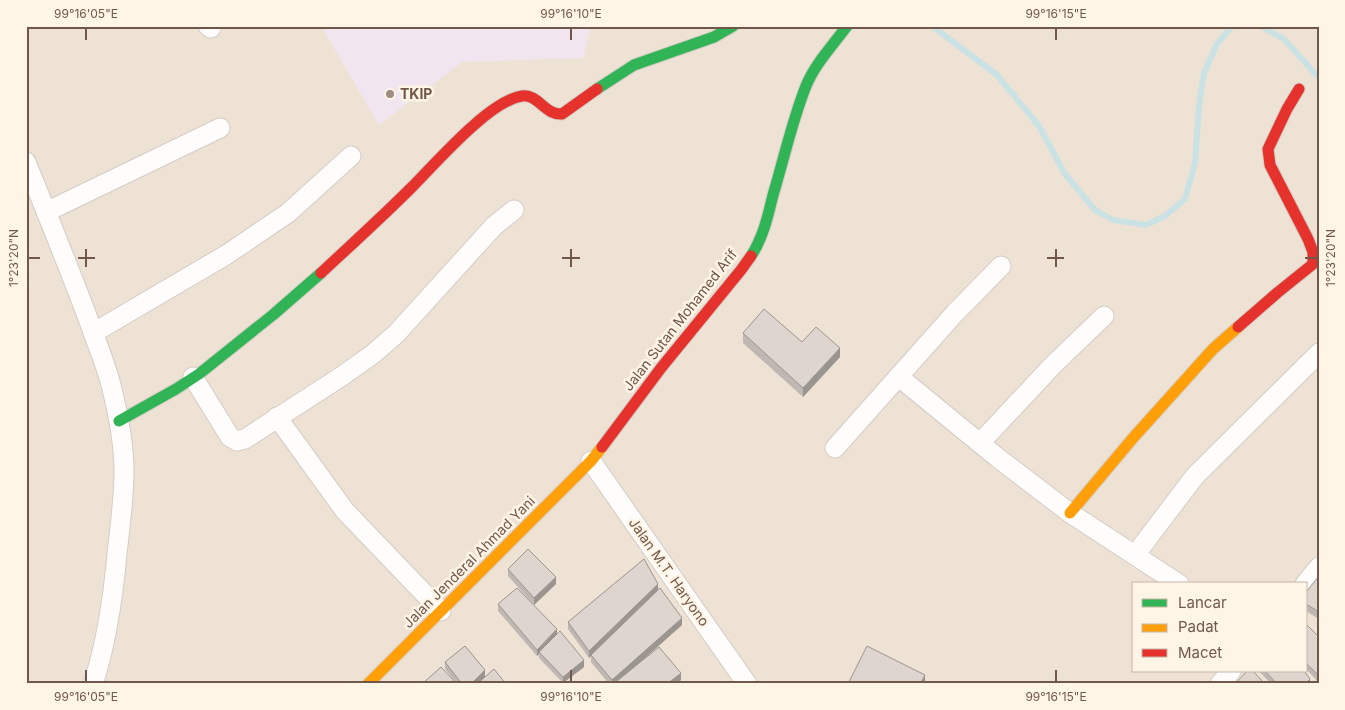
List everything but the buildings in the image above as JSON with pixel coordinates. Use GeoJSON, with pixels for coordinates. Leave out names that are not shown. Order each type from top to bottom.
{"type":"FeatureCollection","features":[{"type":"Feature","properties":{"kind":"street"},"geometry":{"type":"LineString","coordinates":[[119,421],[193,377],[262,324],[330,264],[411,188],[452,146],[485,117],[500,107],[527,95],[552,113],[562,114],[634,65],[714,37],[733,26]]}},
{"type":"Feature","properties":{"kind":"street","name":"Jalan Sutan Mohamed Arif"},"geometry":{"type":"LineString","coordinates":[[591,461],[660,368],[741,270],[755,249],[765,225],[807,84],[825,55],[847,26]]}},
{"type":"Feature","properties":{"kind":"street"},"geometry":{"type":"LineString","coordinates":[[1070,513],[1133,438],[1212,350],[1313,264],[1313,252],[1308,239],[1270,165],[1268,154],[1268,149],[1287,108],[1299,89]]}},
{"type":"Feature","properties":{"kind":"street"},"geometry":{"type":"LineString","coordinates":[[46,212],[220,128]]}},
{"type":"Feature","properties":{"kind":"street"},"geometry":{"type":"LineString","coordinates":[[93,333],[226,255],[288,212],[351,156]]}},
{"type":"Feature","properties":{"kind":"street"},"geometry":{"type":"LineString","coordinates":[[26,162],[74,280],[111,384],[119,421],[124,470],[115,579],[99,665],[93,684]]}},
{"type":"Feature","properties":{"kind":"street"},"geometry":{"type":"LineString","coordinates":[[193,377],[230,437],[237,441],[245,439],[373,354],[390,339],[494,226],[514,210]]}},
{"type":"Feature","properties":{"kind":"street"},"geometry":{"type":"LineString","coordinates":[[835,448],[955,313],[1001,266]]}},
{"type":"Feature","properties":{"kind":"street"},"geometry":{"type":"LineString","coordinates":[[980,443],[1053,365],[1104,316]]}},
{"type":"Feature","properties":{"kind":"street"},"geometry":{"type":"LineString","coordinates":[[1135,555],[1195,476],[1319,353]]}},
{"type":"Feature","properties":{"kind":"street"},"geometry":{"type":"LineString","coordinates":[[899,377],[1070,513],[1176,582]]}},
{"type":"Feature","properties":{"kind":"street"},"geometry":{"type":"LineString","coordinates":[[277,417],[345,511],[441,611]]}},
{"type":"Feature","properties":{"kind":"street","name":"Jalan Jenderal Ahmad Yani"},"geometry":{"type":"LineString","coordinates":[[368,684],[591,461]]}},
{"type":"Feature","properties":{"kind":"street","name":"Jalan M.T. Haryono"},"geometry":{"type":"LineString","coordinates":[[591,461],[746,684]]}},
{"type":"Feature","properties":{"kind":"street"},"geometry":{"type":"LineString","coordinates":[[1307,582],[1319,567]]}},
{"type":"Feature","properties":{"kind":"street"},"geometry":{"type":"LineString","coordinates":[[1220,684],[1230,672]]}},
{"type":"Feature","properties":{"kind":"shaded area"},"geometry":{"type":"Polygon","coordinates":[[[26,26],[1319,26],[1319,684],[26,684],[26,26]]]}},
{"type":"Feature","properties":{"kind":"shaded area","name":"TKIP"},"geometry":{"type":"Polygon","coordinates":[[[321,26],[591,26],[583,58],[462,62],[379,125],[321,26]]]}},
{"type":"Feature","properties":{"kind":"waterway"},"geometry":{"type":"LineString","coordinates":[[932,26],[997,75],[1039,126],[1065,174],[1095,210],[1113,220],[1146,225],[1165,216],[1185,199],[1195,163],[1199,105],[1204,73],[1217,44],[1232,26]]}},
{"type":"Feature","properties":{"kind":"waterway"},"geometry":{"type":"LineString","coordinates":[[1261,26],[1284,39],[1319,78]]}},
{"type":"Feature","properties":{"kind":"traffic: fast"},"geometry":{"type":"LineString","coordinates":[[597,89],[634,65],[714,37],[733,26]]}},
{"type":"Feature","properties":{"kind":"traffic: fast"},"geometry":{"type":"LineString","coordinates":[[751,256],[765,227],[792,126],[806,86],[819,62],[847,26]]}},
{"type":"Feature","properties":{"kind":"traffic: fast"},"geometry":{"type":"LineString","coordinates":[[119,421],[199,374],[274,314],[321,273]]}},
{"type":"Feature","properties":{"kind":"traffic: slow"},"geometry":{"type":"LineString","coordinates":[[1070,513],[1133,438],[1213,349],[1238,327]]}},
{"type":"Feature","properties":{"kind":"traffic: slow"},"geometry":{"type":"LineString","coordinates":[[368,684],[591,461],[602,447]]}},
{"type":"Feature","properties":{"kind":"traffic: jam"},"geometry":{"type":"LineString","coordinates":[[321,273],[401,198],[464,134],[494,109],[509,100],[528,96],[551,111],[562,114],[597,89]]}},
{"type":"Feature","properties":{"kind":"traffic: jam"},"geometry":{"type":"LineString","coordinates":[[1238,327],[1313,264],[1313,252],[1308,239],[1270,165],[1268,149],[1299,89]]}},
{"type":"Feature","properties":{"kind":"traffic: jam"},"geometry":{"type":"LineString","coordinates":[[602,447],[661,368],[751,256]]}},
{"type":"Feature","properties":{"kind":"place","name":"TKIP"},"geometry":{"type":"Point","coordinates":[390,94]}}]}
